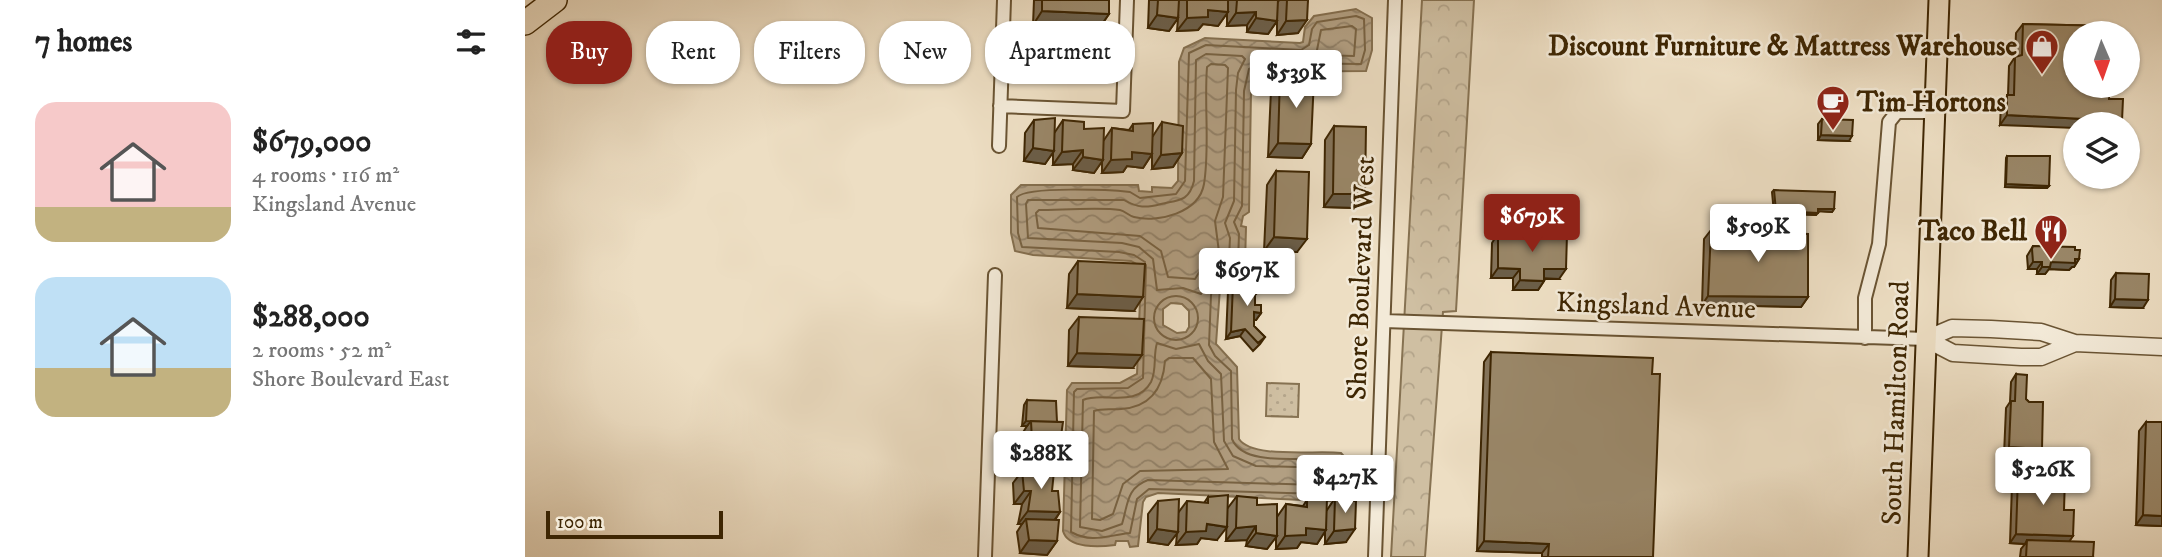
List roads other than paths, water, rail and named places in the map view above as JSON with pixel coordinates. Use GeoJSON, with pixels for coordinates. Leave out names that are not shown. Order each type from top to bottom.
{"type":"FeatureCollection","features":[{"type":"Feature","properties":{"kind":"highway"},"geometry":{"type":"LineString","coordinates":[[525,23],[555,0]]}},
{"type":"Feature","properties":{"kind":"main road","name":"South Hamilton Road"},"geometry":{"type":"LineString","coordinates":[[1918,557],[1939,0]]}},
{"type":"Feature","properties":{"kind":"street"},"geometry":{"type":"LineString","coordinates":[[999,146],[1004,0]]}},
{"type":"Feature","properties":{"kind":"street"},"geometry":{"type":"LineString","coordinates":[[1000,106],[1123,111],[1127,0]]}},
{"type":"Feature","properties":{"kind":"street","name":"Shore Boulevard West"},"geometry":{"type":"LineString","coordinates":[[1375,557],[1395,0]]}},
{"type":"Feature","properties":{"kind":"street"},"geometry":{"type":"LineString","coordinates":[[1865,338],[1865,298],[1879,244],[1889,122],[1897,112],[1935,112]]}},
{"type":"Feature","properties":{"kind":"street"},"geometry":{"type":"LineString","coordinates":[[985,557],[995,275]]}},
{"type":"Feature","properties":{"kind":"street","name":"Kingsland Avenue"},"geometry":{"type":"LineString","coordinates":[[1384,321],[1926,340]]}},
{"type":"Feature","properties":{"kind":"street"},"geometry":{"type":"LineString","coordinates":[[1926,340],[1952,328],[2042,332],[2075,344],[2162,347]]}},
{"type":"Feature","properties":{"kind":"street"},"geometry":{"type":"LineString","coordinates":[[1926,340],[1953,354],[2021,357],[2041,357],[2075,344]]}},
{"type":"Feature","properties":{"kind":"water"},"geometry":{"type":"Polygon","coordinates":[[[1356,9],[1372,18],[1372,50],[1366,71],[1255,72],[1251,92],[1249,212],[1243,216],[1241,226],[1246,227],[1245,265],[1220,288],[1216,344],[1237,367],[1239,439],[1246,445],[1271,451],[1341,453],[1352,465],[1351,492],[1346,497],[1330,496],[1330,501],[1158,493],[1146,497],[1143,502],[1138,546],[1130,547],[1128,541],[1116,541],[1115,545],[1085,546],[1071,541],[1063,531],[1067,390],[1072,383],[1120,383],[1137,374],[1141,276],[1138,265],[1131,261],[1033,255],[1015,251],[1011,233],[1011,195],[1021,185],[1138,185],[1139,191],[1152,192],[1152,187],[1172,188],[1178,181],[1179,62],[1184,48],[1205,38],[1300,43],[1303,42],[1305,27],[1314,16],[1356,9]],[[1171,303],[1163,309],[1163,325],[1177,333],[1186,332],[1189,327],[1189,311],[1182,304],[1171,303]]]}},
{"type":"Feature","properties":{"kind":"place","name":"Discount Furniture & Mattress Warehouse"},"geometry":{"type":"Point","coordinates":[2042,76]}},
{"type":"Feature","properties":{"kind":"place","name":"Tim Hortons"},"geometry":{"type":"Point","coordinates":[1833,132]}},
{"type":"Feature","properties":{"kind":"place","name":"Taco Bell"},"geometry":{"type":"Point","coordinates":[2051,261]}}]}
